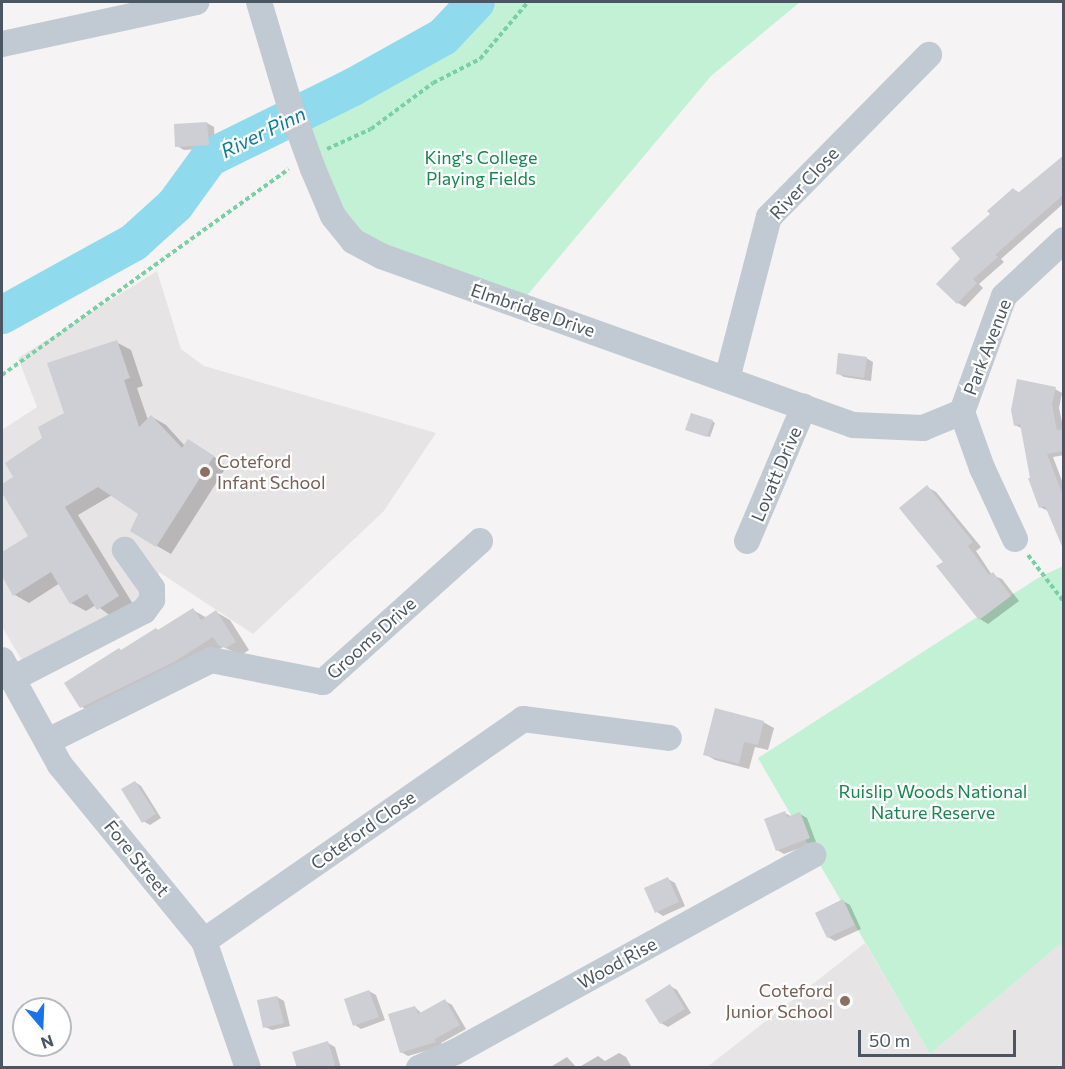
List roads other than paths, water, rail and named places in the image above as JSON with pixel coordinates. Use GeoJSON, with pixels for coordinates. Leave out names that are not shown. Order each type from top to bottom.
{"type":"FeatureCollection","features":[{"type":"Feature","properties":{"kind":"street"},"geometry":{"type":"LineString","coordinates":[[2,44],[197,2]]}},
{"type":"Feature","properties":{"kind":"street","name":"Elmbridge Drive"},"geometry":{"type":"LineString","coordinates":[[259,2],[290,106],[309,157],[340,228],[353,241],[381,256],[853,425],[923,428],[962,412]]}},
{"type":"Feature","properties":{"kind":"street","name":"River Close"},"geometry":{"type":"LineString","coordinates":[[727,379],[769,217],[929,55]]}},
{"type":"Feature","properties":{"kind":"street","name":"Park Avenue"},"geometry":{"type":"LineString","coordinates":[[1015,539],[982,468],[962,412],[1004,296],[1064,240]]}},
{"type":"Feature","properties":{"kind":"street","name":"Lovatt Drive"},"geometry":{"type":"LineString","coordinates":[[747,541],[804,407]]}},
{"type":"Feature","properties":{"kind":"street","name":"Grooms Drive"},"geometry":{"type":"LineString","coordinates":[[48,741],[211,660],[323,682],[480,540]]}},
{"type":"Feature","properties":{"kind":"street"},"geometry":{"type":"LineString","coordinates":[[7,669],[144,611],[152,600],[152,588],[125,550]]}},
{"type":"Feature","properties":{"kind":"street","name":"Fore Street"},"geometry":{"type":"LineString","coordinates":[[7,669],[60,765],[204,941],[248,1068]]}},
{"type":"Feature","properties":{"kind":"street","name":"Coteford Close"},"geometry":{"type":"LineString","coordinates":[[204,941],[523,719],[669,738]]}},
{"type":"Feature","properties":{"kind":"street","name":"Wood Rise"},"geometry":{"type":"LineString","coordinates":[[419,1068],[455,1052],[813,855]]}},
{"type":"Feature","properties":{"kind":"waterway","name":"River Pinn"},"geometry":{"type":"LineString","coordinates":[[2,315],[134,242],[175,205],[209,158],[353,87],[443,37],[476,2]]}},
{"type":"Feature","properties":{"kind":"place","name":"Coteford Infant School"},"geometry":{"type":"Point","coordinates":[205,472]}},
{"type":"Feature","properties":{"kind":"place","name":"Coteford Junior School"},"geometry":{"type":"Point","coordinates":[845,1001]}},
{"type":"Feature","properties":{"kind":"park label","name":"King's College Playing Fields"},"geometry":{"type":"Point","coordinates":[481,168]}},
{"type":"Feature","properties":{"kind":"park label","name":"Ruislip Woods National Nature Reserve"},"geometry":{"type":"Point","coordinates":[933,802]}}]}
